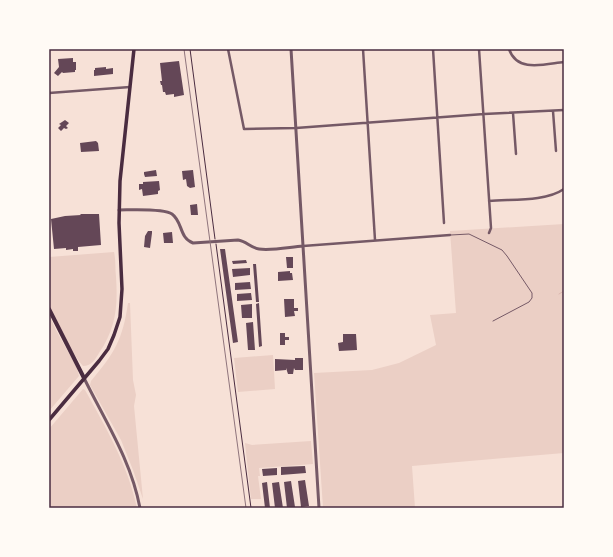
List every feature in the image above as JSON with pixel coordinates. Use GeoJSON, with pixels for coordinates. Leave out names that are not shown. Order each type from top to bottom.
{"type":"FeatureCollection","features":[{"type":"Feature","properties":{"kind":"highway"},"geometry":{"type":"LineString","coordinates":[[49,309],[84,378]]}},
{"type":"Feature","properties":{"kind":"main road"},"geometry":{"type":"LineString","coordinates":[[49,420],[108,349],[120,317],[122,289],[119,253],[119,210],[122,156],[134,49]]}},
{"type":"Feature","properties":{"kind":"street"},"geometry":{"type":"LineString","coordinates":[[228,49],[244,129],[296,128],[438,117],[564,110]]}},
{"type":"Feature","properties":{"kind":"street"},"geometry":{"type":"LineString","coordinates":[[291,49],[319,508]]}},
{"type":"Feature","properties":{"kind":"street"},"geometry":{"type":"LineString","coordinates":[[363,49],[375,240]]}},
{"type":"Feature","properties":{"kind":"street"},"geometry":{"type":"LineString","coordinates":[[433,49],[444,223]]}},
{"type":"Feature","properties":{"kind":"street"},"geometry":{"type":"LineString","coordinates":[[479,49],[491,228],[490,233]]}},
{"type":"Feature","properties":{"kind":"street"},"geometry":{"type":"LineString","coordinates":[[509,49],[511,55],[525,65],[564,62]]}},
{"type":"Feature","properties":{"kind":"street"},"geometry":{"type":"LineString","coordinates":[[49,93],[130,87]]}},
{"type":"Feature","properties":{"kind":"street"},"geometry":{"type":"LineString","coordinates":[[553,111],[556,151]]}},
{"type":"Feature","properties":{"kind":"street"},"geometry":{"type":"LineString","coordinates":[[513,113],[516,154]]}},
{"type":"Feature","properties":{"kind":"street"},"geometry":{"type":"LineString","coordinates":[[489,201],[545,197],[564,189]]}},
{"type":"Feature","properties":{"kind":"street"},"geometry":{"type":"LineString","coordinates":[[119,210],[160,211],[169,213],[177,220],[184,237],[193,243],[238,240],[254,248],[263,249],[450,235]]}},
{"type":"Feature","properties":{"kind":"street"},"geometry":{"type":"LineString","coordinates":[[84,378],[116,437],[127,462],[136,489],[140,508]]}},
{"type":"Feature","properties":{"kind":"lane"},"geometry":{"type":"LineString","coordinates":[[450,235],[469,234],[502,250],[532,293],[530,302],[493,321]]}},
{"type":"Feature","properties":{"kind":"path"},"geometry":{"type":"LineString","coordinates":[[190,49],[215,239]]}},
{"type":"Feature","properties":{"kind":"path"},"geometry":{"type":"LineString","coordinates":[[216,245],[251,508]]}},
{"type":"Feature","properties":{"kind":"shaded area"},"geometry":{"type":"Polygon","coordinates":[[[564,224],[564,453],[412,466],[415,508],[323,508],[314,373],[372,370],[399,363],[436,345],[430,315],[456,313],[450,231],[564,224]]]}},
{"type":"Feature","properties":{"kind":"shaded area"},"geometry":{"type":"Polygon","coordinates":[[[114,252],[117,288],[115,316],[105,344],[91,364],[83,366],[69,346],[49,304],[49,257],[114,252]]]}},
{"type":"Feature","properties":{"kind":"shaded area"},"geometry":{"type":"Polygon","coordinates":[[[128,303],[130,303],[133,380],[136,395],[134,406],[143,499],[121,440],[90,385],[91,381],[106,362],[116,345],[123,327],[128,303]]]}},
{"type":"Feature","properties":{"kind":"shaded area"},"geometry":{"type":"Polygon","coordinates":[[[49,315],[77,368],[79,376],[49,411],[49,315]]]}},
{"type":"Feature","properties":{"kind":"shaded area"},"geometry":{"type":"Polygon","coordinates":[[[273,355],[275,389],[238,392],[234,358],[273,355]]]}},
{"type":"Feature","properties":{"kind":"shaded area"},"geometry":{"type":"Polygon","coordinates":[[[83,389],[101,418],[116,447],[128,477],[137,508],[49,508],[49,429],[83,389]]]}},
{"type":"Feature","properties":{"kind":"shaded area"},"geometry":{"type":"Polygon","coordinates":[[[311,441],[313,464],[259,468],[260,476],[258,476],[261,499],[251,499],[245,443],[252,445],[311,441]]]}},
{"type":"Feature","properties":{"kind":"building"},"geometry":{"type":"Polygon","coordinates":[[[73,58],[73,62],[76,62],[75,72],[62,72],[58,76],[54,73],[59,67],[58,59],[73,58]]]}},
{"type":"Feature","properties":{"kind":"building"},"geometry":{"type":"Polygon","coordinates":[[[179,61],[184,95],[174,97],[174,94],[166,95],[165,92],[163,92],[160,81],[162,81],[160,63],[179,61]]]}},
{"type":"Feature","properties":{"kind":"building"},"geometry":{"type":"Polygon","coordinates":[[[106,67],[106,69],[113,68],[113,74],[94,76],[95,68],[106,67]]]}},
{"type":"Feature","properties":{"kind":"building"},"geometry":{"type":"Polygon","coordinates":[[[65,120],[69,123],[66,126],[68,128],[64,128],[61,131],[58,128],[61,125],[59,124],[65,120]]]}},
{"type":"Feature","properties":{"kind":"building"},"geometry":{"type":"Polygon","coordinates":[[[96,141],[98,143],[99,151],[81,152],[80,143],[96,141]]]}},
{"type":"Feature","properties":{"kind":"building"},"geometry":{"type":"Polygon","coordinates":[[[156,170],[157,176],[145,177],[144,172],[156,170]]]}},
{"type":"Feature","properties":{"kind":"building"},"geometry":{"type":"Polygon","coordinates":[[[193,170],[195,187],[190,188],[187,186],[186,179],[183,180],[182,171],[193,170]]]}},
{"type":"Feature","properties":{"kind":"building"},"geometry":{"type":"Polygon","coordinates":[[[159,181],[160,190],[158,191],[158,194],[143,196],[142,189],[139,190],[139,184],[143,184],[143,182],[159,181]]]}},
{"type":"Feature","properties":{"kind":"building"},"geometry":{"type":"Polygon","coordinates":[[[197,204],[198,215],[191,215],[190,205],[197,204]]]}},
{"type":"Feature","properties":{"kind":"building"},"geometry":{"type":"Polygon","coordinates":[[[80,214],[99,214],[101,245],[78,247],[78,251],[73,251],[73,249],[66,250],[66,248],[54,249],[51,219],[81,215],[80,214]]]}},
{"type":"Feature","properties":{"kind":"building"},"geometry":{"type":"Polygon","coordinates":[[[148,231],[152,231],[150,248],[144,247],[145,236],[148,231]]]}},
{"type":"Feature","properties":{"kind":"building"},"geometry":{"type":"Polygon","coordinates":[[[172,232],[173,243],[164,243],[163,233],[172,232]]]}},
{"type":"Feature","properties":{"kind":"building"},"geometry":{"type":"Polygon","coordinates":[[[220,249],[225,249],[238,342],[233,343],[220,249]]]}},
{"type":"Feature","properties":{"kind":"building"},"geometry":{"type":"Polygon","coordinates":[[[286,257],[293,257],[293,268],[287,268],[286,257]]]}},
{"type":"Feature","properties":{"kind":"building"},"geometry":{"type":"Polygon","coordinates":[[[246,260],[247,263],[233,264],[232,261],[246,260]]]}},
{"type":"Feature","properties":{"kind":"building"},"geometry":{"type":"Polygon","coordinates":[[[253,264],[256,264],[259,302],[256,302],[253,264]]]}},
{"type":"Feature","properties":{"kind":"building"},"geometry":{"type":"Polygon","coordinates":[[[250,268],[250,275],[233,277],[232,269],[250,268]]]}},
{"type":"Feature","properties":{"kind":"building"},"geometry":{"type":"Polygon","coordinates":[[[290,271],[290,273],[292,273],[293,280],[278,281],[278,272],[290,271]]]}},
{"type":"Feature","properties":{"kind":"building"},"geometry":{"type":"Polygon","coordinates":[[[250,282],[251,289],[235,290],[235,283],[250,282]]]}},
{"type":"Feature","properties":{"kind":"building"},"geometry":{"type":"Polygon","coordinates":[[[251,293],[252,300],[237,301],[237,294],[251,293]]]}},
{"type":"Feature","properties":{"kind":"building"},"geometry":{"type":"Polygon","coordinates":[[[284,299],[294,299],[294,308],[298,308],[298,311],[294,311],[295,316],[285,317],[284,299]]]}},
{"type":"Feature","properties":{"kind":"building"},"geometry":{"type":"Polygon","coordinates":[[[259,303],[262,346],[259,347],[256,304],[259,303]]]}},
{"type":"Feature","properties":{"kind":"building"},"geometry":{"type":"Polygon","coordinates":[[[252,304],[252,318],[242,318],[241,305],[252,304]]]}},
{"type":"Feature","properties":{"kind":"building"},"geometry":{"type":"Polygon","coordinates":[[[253,322],[255,350],[248,350],[246,323],[253,322]]]}},
{"type":"Feature","properties":{"kind":"building"},"geometry":{"type":"Polygon","coordinates":[[[280,333],[285,333],[285,337],[289,337],[289,340],[285,340],[285,345],[280,345],[280,333]]]}},
{"type":"Feature","properties":{"kind":"building"},"geometry":{"type":"Polygon","coordinates":[[[343,334],[356,334],[357,350],[339,351],[338,343],[343,342],[343,334]]]}},
{"type":"Feature","properties":{"kind":"building"},"geometry":{"type":"Polygon","coordinates":[[[295,358],[303,358],[303,370],[295,370],[294,368],[293,374],[288,374],[286,368],[286,370],[275,371],[275,359],[295,360],[295,358]]]}},
{"type":"Feature","properties":{"kind":"building"},"geometry":{"type":"Polygon","coordinates":[[[305,466],[306,473],[281,475],[281,467],[305,466]]]}},
{"type":"Feature","properties":{"kind":"building"},"geometry":{"type":"Polygon","coordinates":[[[277,468],[277,475],[263,476],[262,469],[277,468]]]}},
{"type":"Feature","properties":{"kind":"building"},"geometry":{"type":"Polygon","coordinates":[[[305,480],[309,506],[301,507],[298,481],[305,480]]]}},
{"type":"Feature","properties":{"kind":"building"},"geometry":{"type":"Polygon","coordinates":[[[291,481],[295,507],[287,508],[284,482],[291,481]]]}},
{"type":"Feature","properties":{"kind":"building"},"geometry":{"type":"Polygon","coordinates":[[[267,482],[270,508],[265,508],[262,483],[267,482]]]}},
{"type":"Feature","properties":{"kind":"building"},"geometry":{"type":"Polygon","coordinates":[[[279,482],[283,508],[275,508],[272,483],[279,482]]]}},
{"type":"Feature","properties":{"kind":"waterway"},"geometry":{"type":"LineString","coordinates":[[559,294],[564,291]]}},
{"type":"Feature","properties":{"kind":"railway"},"geometry":{"type":"LineString","coordinates":[[184,49],[246,508]]}}]}
